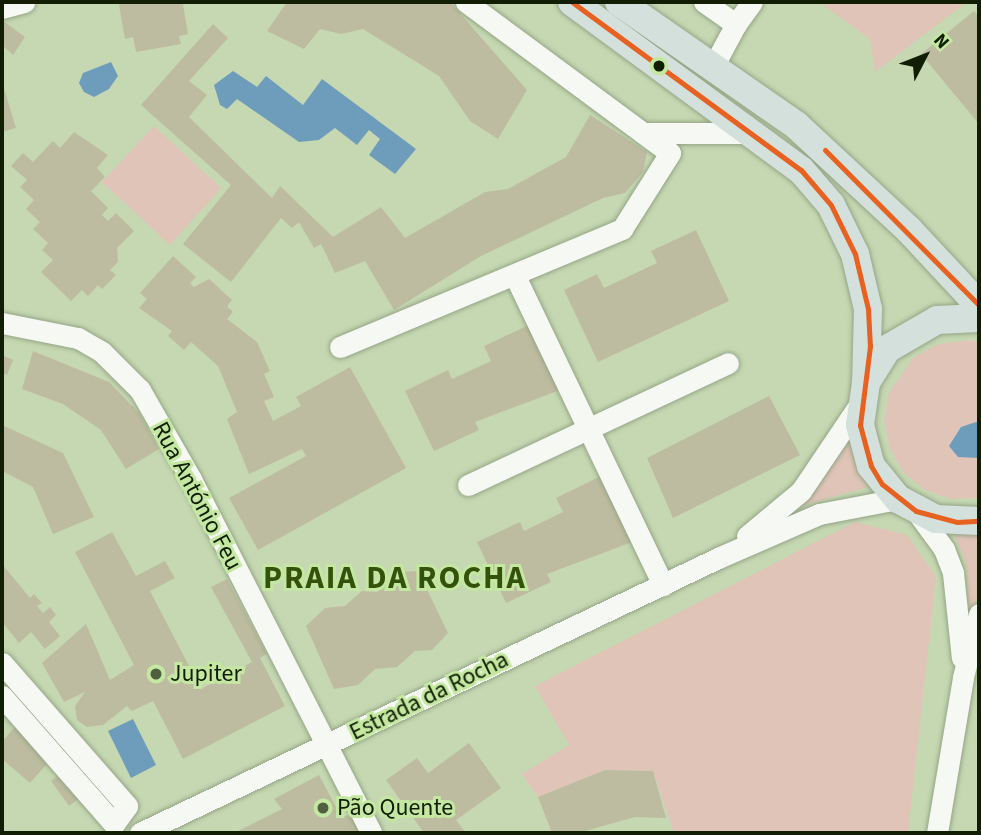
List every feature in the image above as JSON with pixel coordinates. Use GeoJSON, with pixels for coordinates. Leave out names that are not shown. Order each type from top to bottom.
{"type":"FeatureCollection","features":[{"type":"Feature","properties":{"kind":"main road"},"geometry":{"type":"LineString","coordinates":[[572,2],[751,133],[808,179],[831,205],[855,254],[868,309],[863,446],[882,484],[907,505],[936,519],[979,521]]}},
{"type":"Feature","properties":{"kind":"main road"},"geometry":{"type":"LineString","coordinates":[[619,2],[714,65],[831,155],[979,305]]}},
{"type":"Feature","properties":{"kind":"main road"},"geometry":{"type":"LineString","coordinates":[[863,393],[887,349],[918,326],[956,317],[979,318]]}},
{"type":"Feature","properties":{"kind":"street"},"geometry":{"type":"LineString","coordinates":[[2,8],[24,2]]}},
{"type":"Feature","properties":{"kind":"street"},"geometry":{"type":"LineString","coordinates":[[340,347],[622,229],[670,153],[466,2]]}},
{"type":"Feature","properties":{"kind":"street"},"geometry":{"type":"LineString","coordinates":[[704,2],[736,24]]}},
{"type":"Feature","properties":{"kind":"street"},"geometry":{"type":"LineString","coordinates":[[714,65],[736,24],[752,2]]}},
{"type":"Feature","properties":{"kind":"street"},"geometry":{"type":"LineString","coordinates":[[643,134],[751,133]]}},
{"type":"Feature","properties":{"kind":"street"},"geometry":{"type":"LineString","coordinates":[[514,276],[592,432],[663,585]]}},
{"type":"Feature","properties":{"kind":"street","name":"Rua António Feu"},"geometry":{"type":"LineString","coordinates":[[7,321],[78,338],[102,352],[140,390],[191,479],[371,833]]}},
{"type":"Feature","properties":{"kind":"street"},"geometry":{"type":"LineString","coordinates":[[468,485],[592,432],[728,363]]}},
{"type":"Feature","properties":{"kind":"street","name":"Estrada da Rocha"},"geometry":{"type":"LineString","coordinates":[[718,558],[801,491],[863,393]]}},
{"type":"Feature","properties":{"kind":"street"},"geometry":{"type":"LineString","coordinates":[[907,505],[944,549],[953,573],[963,677]]}},
{"type":"Feature","properties":{"kind":"street","name":"Estrada da Rocha"},"geometry":{"type":"LineString","coordinates":[[138,833],[325,747],[718,558],[819,514],[907,505]]}},
{"type":"Feature","properties":{"kind":"street"},"geometry":{"type":"LineString","coordinates":[[937,833],[963,677],[979,614]]}},
{"type":"Feature","properties":{"kind":"street"},"geometry":{"type":"LineString","coordinates":[[2,663],[127,806],[114,824],[2,696]]}},
{"type":"Feature","properties":{"kind":"street"},"geometry":{"type":"LineString","coordinates":[[2,679],[138,833]]}},
{"type":"Feature","properties":{"kind":"shaded area"},"geometry":{"type":"Polygon","coordinates":[[[819,2],[967,2],[875,72],[870,39],[819,2]]]}},
{"type":"Feature","properties":{"kind":"shaded area"},"geometry":{"type":"Polygon","coordinates":[[[154,126],[221,188],[170,245],[102,182],[154,126]]]}},
{"type":"Feature","properties":{"kind":"shaded area"},"geometry":{"type":"Polygon","coordinates":[[[971,340],[979,342],[979,498],[951,499],[925,490],[904,473],[890,449],[884,420],[889,393],[914,357],[938,344],[971,340]]]}},
{"type":"Feature","properties":{"kind":"shaded area"},"geometry":{"type":"Polygon","coordinates":[[[848,439],[871,486],[794,508],[848,439]]]}},
{"type":"Feature","properties":{"kind":"shaded area"},"geometry":{"type":"Polygon","coordinates":[[[855,522],[907,535],[936,577],[908,833],[674,833],[653,771],[605,770],[538,797],[522,774],[569,745],[535,686],[855,522]]]}},
{"type":"Feature","properties":{"kind":"shaded area"},"geometry":{"type":"Polygon","coordinates":[[[979,526],[979,580],[975,612],[969,611],[966,562],[951,527],[979,526]]]}},
{"type":"Feature","properties":{"kind":"water"},"geometry":{"type":"Polygon","coordinates":[[[111,62],[118,76],[109,89],[94,97],[84,92],[79,83],[83,73],[111,62]]]}},
{"type":"Feature","properties":{"kind":"water"},"geometry":{"type":"Polygon","coordinates":[[[233,71],[257,87],[266,76],[303,105],[322,79],[416,149],[395,174],[369,155],[380,139],[369,130],[357,145],[335,128],[319,140],[299,142],[237,99],[227,109],[220,105],[214,85],[233,71]]]}},
{"type":"Feature","properties":{"kind":"water"},"geometry":{"type":"Polygon","coordinates":[[[979,421],[979,458],[958,457],[949,446],[961,427],[979,421]]]}},
{"type":"Feature","properties":{"kind":"water"},"geometry":{"type":"Polygon","coordinates":[[[133,719],[156,765],[131,778],[108,731],[133,719]]]}},
{"type":"Feature","properties":{"kind":"building"},"geometry":{"type":"Polygon","coordinates":[[[124,2],[188,2],[183,4],[188,34],[179,36],[181,44],[136,52],[133,37],[125,39],[119,5],[124,2]]]}},
{"type":"Feature","properties":{"kind":"building"},"geometry":{"type":"Polygon","coordinates":[[[287,2],[450,2],[527,90],[498,139],[470,121],[439,76],[363,29],[341,34],[320,29],[304,49],[267,31],[287,2]]]}},
{"type":"Feature","properties":{"kind":"building"},"geometry":{"type":"Polygon","coordinates":[[[974,11],[979,17],[979,124],[921,54],[974,11]]]}},
{"type":"Feature","properties":{"kind":"building"},"geometry":{"type":"Polygon","coordinates":[[[2,20],[25,37],[13,55],[2,45],[2,20]]]}},
{"type":"Feature","properties":{"kind":"building"},"geometry":{"type":"Polygon","coordinates":[[[213,24],[228,38],[189,81],[207,95],[189,117],[272,198],[280,186],[333,237],[381,207],[405,238],[485,192],[508,189],[566,157],[590,115],[647,152],[643,172],[625,193],[603,198],[481,256],[394,310],[365,261],[335,273],[321,244],[314,248],[299,222],[292,228],[281,218],[231,282],[183,244],[231,185],[141,105],[213,24]]]}},
{"type":"Feature","properties":{"kind":"building"},"geometry":{"type":"Polygon","coordinates":[[[2,82],[16,128],[2,132],[2,82]]]}},
{"type":"Feature","properties":{"kind":"building"},"geometry":{"type":"Polygon","coordinates":[[[74,132],[108,155],[97,168],[105,177],[91,191],[108,208],[102,215],[108,221],[116,213],[134,231],[117,248],[118,262],[110,270],[116,275],[102,289],[98,285],[88,296],[82,290],[71,301],[41,272],[53,260],[42,250],[48,243],[33,229],[40,222],[26,209],[34,200],[20,187],[27,180],[11,166],[23,153],[33,162],[53,141],[60,148],[74,132]]]}},
{"type":"Feature","properties":{"kind":"building"},"geometry":{"type":"Polygon","coordinates":[[[696,230],[729,301],[598,362],[564,290],[597,274],[604,288],[657,263],[651,251],[696,230]]]}},
{"type":"Feature","properties":{"kind":"building"},"geometry":{"type":"Polygon","coordinates":[[[173,256],[196,277],[190,283],[194,287],[209,279],[232,300],[227,306],[233,312],[227,319],[257,342],[270,371],[264,374],[274,397],[264,401],[273,421],[301,406],[296,397],[350,367],[406,468],[258,550],[229,498],[306,456],[302,449],[249,474],[227,419],[237,412],[218,366],[191,342],[184,350],[168,336],[172,331],[139,308],[147,299],[140,293],[173,256]]]}},
{"type":"Feature","properties":{"kind":"building"},"geometry":{"type":"Polygon","coordinates":[[[529,325],[560,390],[475,422],[479,430],[434,451],[405,391],[448,370],[452,379],[491,361],[484,346],[529,325]]]}},
{"type":"Feature","properties":{"kind":"building"},"geometry":{"type":"Polygon","coordinates":[[[33,351],[109,382],[139,413],[159,449],[126,469],[101,430],[63,404],[22,389],[33,351]]]}},
{"type":"Feature","properties":{"kind":"building"},"geometry":{"type":"Polygon","coordinates":[[[2,355],[13,360],[7,375],[2,373],[2,355]]]}},
{"type":"Feature","properties":{"kind":"building"},"geometry":{"type":"Polygon","coordinates":[[[769,396],[800,455],[673,518],[647,458],[769,396]]]}},
{"type":"Feature","properties":{"kind":"building"},"geometry":{"type":"Polygon","coordinates":[[[2,425],[63,453],[94,517],[53,534],[33,487],[2,471],[2,425]]]}},
{"type":"Feature","properties":{"kind":"building"},"geometry":{"type":"Polygon","coordinates":[[[601,476],[632,542],[547,574],[551,582],[506,603],[477,542],[520,522],[524,531],[563,512],[556,498],[601,476]]]}},
{"type":"Feature","properties":{"kind":"building"},"geometry":{"type":"Polygon","coordinates":[[[112,532],[136,576],[165,561],[175,578],[150,591],[201,689],[252,662],[211,587],[227,579],[267,654],[260,658],[285,706],[183,759],[153,701],[132,711],[127,706],[103,725],[87,727],[77,720],[75,706],[85,692],[64,702],[42,663],[86,624],[110,680],[134,665],[75,552],[112,532]]]}},
{"type":"Feature","properties":{"kind":"building"},"geometry":{"type":"Polygon","coordinates":[[[2,564],[30,598],[34,594],[42,603],[37,606],[43,613],[50,607],[56,615],[49,622],[60,636],[45,649],[31,632],[19,643],[2,622],[2,564]]]}},
{"type":"Feature","properties":{"kind":"building"},"geometry":{"type":"Polygon","coordinates":[[[418,571],[448,633],[432,650],[415,651],[397,667],[375,669],[358,685],[334,689],[306,626],[325,608],[345,606],[362,591],[377,592],[397,572],[418,571]]]}},
{"type":"Feature","properties":{"kind":"building"},"geometry":{"type":"Polygon","coordinates":[[[17,724],[54,756],[30,783],[2,759],[2,742],[17,724]]]}},
{"type":"Feature","properties":{"kind":"building"},"geometry":{"type":"Polygon","coordinates":[[[469,743],[501,788],[456,820],[466,833],[424,833],[386,780],[417,758],[428,773],[469,743]]]}},
{"type":"Feature","properties":{"kind":"building"},"geometry":{"type":"Polygon","coordinates":[[[65,770],[83,795],[69,806],[51,781],[65,770]]]}},
{"type":"Feature","properties":{"kind":"building"},"geometry":{"type":"Polygon","coordinates":[[[605,770],[653,771],[666,818],[635,817],[578,833],[552,833],[538,797],[605,770]]]}},
{"type":"Feature","properties":{"kind":"building"},"geometry":{"type":"Polygon","coordinates":[[[319,775],[342,818],[353,812],[363,833],[234,833],[282,809],[274,799],[319,775]]]}},
{"type":"Feature","properties":{"kind":"transit line"},"geometry":{"type":"LineString","coordinates":[[572,2],[801,170],[831,205],[855,254],[868,309],[870,346],[860,425],[871,466],[882,484],[916,511],[957,522],[979,521]]}},
{"type":"Feature","properties":{"kind":"transit line"},"geometry":{"type":"LineString","coordinates":[[825,150],[979,305]]}},
{"type":"Feature","properties":{"kind":"place","name":"Jupiter"},"geometry":{"type":"Point","coordinates":[156,674]}},
{"type":"Feature","properties":{"kind":"place","name":"Pão Quente"},"geometry":{"type":"Point","coordinates":[323,808]}},
{"type":"Feature","properties":{"kind":"district","name":"PRAIA DA ROCHA"},"geometry":{"type":"Point","coordinates":[395,578]}}]}
